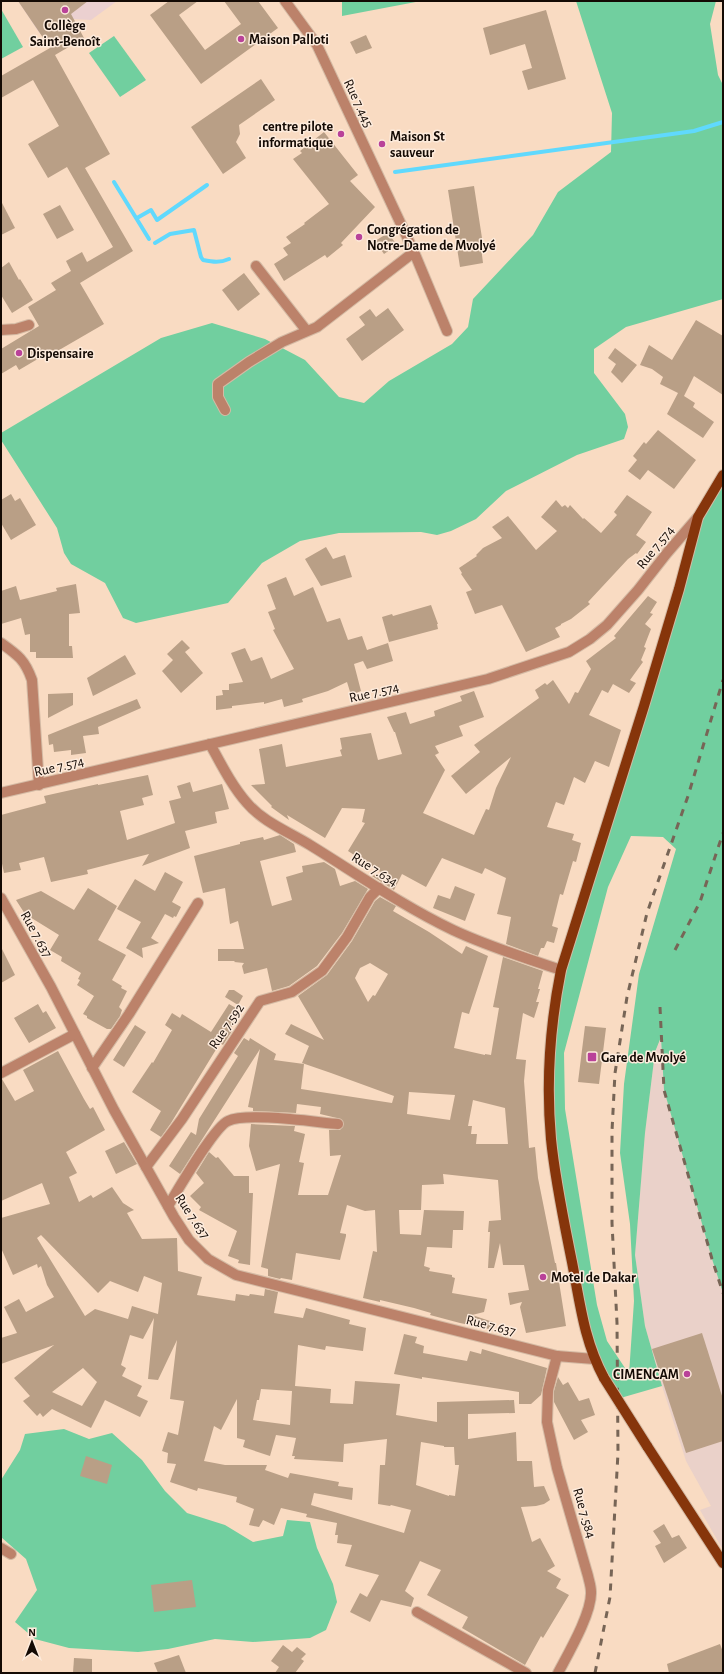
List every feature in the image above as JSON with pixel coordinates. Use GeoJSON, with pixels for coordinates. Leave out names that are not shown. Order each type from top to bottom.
{"type":"FeatureCollection","features":[{"type":"Feature","properties":{"kind":"main road"},"geometry":{"type":"LineString","coordinates":[[723,475],[698,518],[679,589],[644,706],[560,970],[555,997],[549,1078],[551,1141],[581,1314],[594,1360],[647,1446],[723,1563]]}},
{"type":"Feature","properties":{"kind":"street","name":"Rue 7.445"},"geometry":{"type":"LineString","coordinates":[[285,1],[317,45],[414,252],[447,331]]}},
{"type":"Feature","properties":{"kind":"street"},"geometry":{"type":"LineString","coordinates":[[224,410],[218,397],[218,384],[249,362],[282,342],[306,330],[317,327],[414,252]]}},
{"type":"Feature","properties":{"kind":"street"},"geometry":{"type":"LineString","coordinates":[[256,266],[306,330]]}},
{"type":"Feature","properties":{"kind":"street"},"geometry":{"type":"LineString","coordinates":[[1,330],[16,329],[29,324]]}},
{"type":"Feature","properties":{"kind":"street","name":"Rue 7.574"},"geometry":{"type":"LineString","coordinates":[[1,793],[488,679],[569,652],[590,639],[607,625],[698,518]]}},
{"type":"Feature","properties":{"kind":"street"},"geometry":{"type":"LineString","coordinates":[[1,643],[19,655],[27,666],[32,680],[39,785]]}},
{"type":"Feature","properties":{"kind":"street","name":"Rue 7.634"},"geometry":{"type":"LineString","coordinates":[[210,744],[235,786],[258,815],[291,833],[420,913],[453,930],[560,970]]}},
{"type":"Feature","properties":{"kind":"street","name":"Rue 7.592"},"geometry":{"type":"LineString","coordinates":[[146,1167],[182,1119],[260,1001],[292,992],[322,971],[347,937],[370,897],[379,888]]}},
{"type":"Feature","properties":{"kind":"street","name":"Rue 7.637"},"geometry":{"type":"LineString","coordinates":[[1,898],[51,987],[92,1068],[168,1206],[189,1240],[208,1259],[236,1275],[557,1356],[594,1360]]}},
{"type":"Feature","properties":{"kind":"street"},"geometry":{"type":"LineString","coordinates":[[92,1068],[129,1014],[198,903]]}},
{"type":"Feature","properties":{"kind":"street"},"geometry":{"type":"LineString","coordinates":[[1,1073],[75,1034]]}},
{"type":"Feature","properties":{"kind":"street"},"geometry":{"type":"LineString","coordinates":[[168,1206],[201,1153],[226,1121],[244,1117],[338,1124]]}},
{"type":"Feature","properties":{"kind":"street","name":"Rue 7.584"},"geometry":{"type":"LineString","coordinates":[[557,1356],[548,1390],[548,1422],[556,1462],[588,1576],[591,1592],[589,1606],[573,1645],[558,1673]]}},
{"type":"Feature","properties":{"kind":"street"},"geometry":{"type":"LineString","coordinates":[[1,1548],[11,1554]]}},
{"type":"Feature","properties":{"kind":"street"},"geometry":{"type":"LineString","coordinates":[[417,1612],[526,1673]]}},
{"type":"Feature","properties":{"kind":"shaded area","name":"Collège Saint-Benoît"},"geometry":{"type":"Polygon","coordinates":[[[18,1],[117,1],[91,20],[72,19],[40,34],[18,1]]]}},
{"type":"Feature","properties":{"kind":"shaded area"},"geometry":{"type":"Polygon","coordinates":[[[662,1036],[664,1090],[723,1293],[723,1550],[700,1510],[711,1506],[686,1461],[662,1386],[645,1326],[635,1255],[645,1133],[655,1052],[662,1036]]]}},
{"type":"Feature","properties":{"kind":"green space"},"geometry":{"type":"Polygon","coordinates":[[[342,1],[421,1],[342,16],[342,1]]]}},
{"type":"Feature","properties":{"kind":"green space"},"geometry":{"type":"Polygon","coordinates":[[[576,1],[716,1],[710,24],[718,75],[723,85],[723,299],[626,327],[594,349],[594,373],[625,414],[628,427],[624,439],[577,455],[506,491],[476,519],[451,531],[437,535],[421,532],[339,533],[300,541],[262,563],[228,603],[136,623],[123,618],[105,583],[71,564],[64,553],[57,528],[1,440],[1,433],[161,338],[212,323],[265,339],[305,360],[339,397],[364,403],[389,381],[452,344],[468,327],[473,299],[533,235],[558,192],[611,152],[612,113],[576,1]]]}},
{"type":"Feature","properties":{"kind":"green space"},"geometry":{"type":"Polygon","coordinates":[[[1,9],[23,47],[1,59],[1,9]]]}},
{"type":"Feature","properties":{"kind":"green space"},"geometry":{"type":"Polygon","coordinates":[[[114,36],[146,80],[120,97],[89,53],[114,36]]]}},
{"type":"Feature","properties":{"kind":"green space"},"geometry":{"type":"Polygon","coordinates":[[[723,475],[723,1293],[664,1090],[661,1037],[655,1052],[645,1133],[635,1255],[645,1326],[662,1386],[617,1399],[594,1359],[551,1141],[555,997],[698,517],[723,475]],[[631,836],[608,887],[564,1053],[565,1109],[597,1305],[607,1341],[629,1374],[634,1301],[630,1224],[620,1153],[624,1084],[639,974],[676,849],[663,837],[631,836]]]}},
{"type":"Feature","properties":{"kind":"green space"},"geometry":{"type":"Polygon","coordinates":[[[64,1429],[89,1439],[112,1433],[142,1460],[165,1491],[187,1513],[225,1525],[253,1542],[283,1536],[287,1520],[310,1522],[317,1548],[333,1584],[337,1602],[326,1630],[310,1638],[253,1642],[215,1639],[168,1649],[138,1652],[69,1648],[35,1639],[15,1622],[37,1590],[26,1559],[1,1537],[1,1480],[20,1450],[25,1434],[64,1429]]]}},
{"type":"Feature","properties":{"kind":"building"},"geometry":{"type":"Polygon","coordinates":[[[18,1],[88,1],[71,14],[84,38],[55,55],[110,154],[85,168],[133,251],[80,283],[104,324],[54,353],[53,350],[19,370],[16,365],[1,374],[1,349],[39,326],[28,307],[56,290],[51,283],[71,271],[66,261],[82,252],[87,262],[113,247],[67,167],[48,178],[28,144],[59,126],[33,80],[1,98],[1,76],[50,48],[18,1]]]}},
{"type":"Feature","properties":{"kind":"building","name":"Maison Palloti"},"geometry":{"type":"Polygon","coordinates":[[[169,1],[198,1],[179,15],[205,50],[241,24],[224,1],[258,1],[278,28],[201,84],[150,15],[169,1]]]}},
{"type":"Feature","properties":{"kind":"building"},"geometry":{"type":"Polygon","coordinates":[[[546,10],[566,79],[528,90],[522,71],[532,68],[525,44],[490,55],[483,28],[546,10]]]}},
{"type":"Feature","properties":{"kind":"building"},"geometry":{"type":"Polygon","coordinates":[[[366,35],[372,48],[356,54],[350,42],[366,35]]]}},
{"type":"Feature","properties":{"kind":"building"},"geometry":{"type":"Polygon","coordinates":[[[261,79],[275,100],[239,125],[240,134],[236,142],[246,158],[223,174],[191,127],[261,79]]]}},
{"type":"Feature","properties":{"kind":"building"},"geometry":{"type":"Polygon","coordinates":[[[324,132],[358,175],[350,181],[375,207],[341,243],[343,245],[327,258],[325,255],[284,281],[274,264],[288,255],[283,248],[291,243],[286,237],[305,224],[304,223],[329,204],[293,159],[302,153],[300,151],[324,132]]]}},
{"type":"Feature","properties":{"kind":"building"},"geometry":{"type":"Polygon","coordinates":[[[474,186],[482,238],[480,239],[483,263],[460,267],[448,190],[474,186]]]}},
{"type":"Feature","properties":{"kind":"building"},"geometry":{"type":"Polygon","coordinates":[[[1,201],[15,228],[1,235],[1,201]]]}},
{"type":"Feature","properties":{"kind":"building"},"geometry":{"type":"Polygon","coordinates":[[[60,205],[74,230],[57,239],[43,214],[60,205]]]}},
{"type":"Feature","properties":{"kind":"building"},"geometry":{"type":"Polygon","coordinates":[[[388,233],[397,245],[384,254],[375,241],[388,233]]]}},
{"type":"Feature","properties":{"kind":"building"},"geometry":{"type":"Polygon","coordinates":[[[9,262],[33,300],[12,313],[1,295],[1,268],[9,262]]]}},
{"type":"Feature","properties":{"kind":"building"},"geometry":{"type":"Polygon","coordinates":[[[244,273],[260,294],[238,311],[222,290],[244,273]]]}},
{"type":"Feature","properties":{"kind":"building"},"geometry":{"type":"Polygon","coordinates":[[[388,308],[404,330],[362,361],[346,339],[365,325],[359,317],[370,309],[376,317],[388,308]]]}},
{"type":"Feature","properties":{"kind":"building"},"geometry":{"type":"Polygon","coordinates":[[[696,320],[723,336],[723,395],[694,376],[684,396],[695,403],[693,407],[714,422],[703,438],[667,414],[678,393],[660,384],[663,377],[652,369],[640,365],[649,345],[672,360],[696,320]]]}},
{"type":"Feature","properties":{"kind":"building"},"geometry":{"type":"Polygon","coordinates":[[[615,348],[637,365],[622,383],[611,372],[616,364],[608,358],[615,348]]]}},
{"type":"Feature","properties":{"kind":"building"},"geometry":{"type":"Polygon","coordinates":[[[658,430],[696,460],[674,489],[648,470],[640,480],[628,471],[637,460],[633,456],[644,442],[646,444],[658,430]]]}},
{"type":"Feature","properties":{"kind":"building"},"geometry":{"type":"Polygon","coordinates":[[[11,494],[15,501],[20,498],[36,525],[11,540],[1,523],[1,500],[11,494]]]}},
{"type":"Feature","properties":{"kind":"building"},"geometry":{"type":"Polygon","coordinates":[[[627,495],[652,512],[636,535],[646,542],[637,554],[636,553],[628,559],[588,602],[590,604],[571,619],[555,628],[560,637],[526,652],[502,605],[475,614],[466,592],[472,590],[461,574],[462,573],[459,568],[477,556],[476,555],[483,548],[502,538],[492,527],[508,516],[536,550],[557,531],[541,517],[556,500],[562,507],[565,505],[568,508],[570,505],[583,519],[584,518],[601,533],[617,515],[614,512],[627,495]]]}},
{"type":"Feature","properties":{"kind":"building"},"geometry":{"type":"Polygon","coordinates":[[[326,547],[333,559],[345,555],[352,577],[321,586],[305,559],[326,547]]]}},
{"type":"Feature","properties":{"kind":"building"},"geometry":{"type":"Polygon","coordinates":[[[286,577],[294,596],[313,587],[327,622],[340,618],[348,640],[362,636],[367,650],[388,643],[393,661],[367,669],[363,661],[354,664],[361,691],[351,695],[347,682],[328,691],[302,699],[303,702],[284,707],[282,699],[264,704],[264,702],[232,706],[232,708],[216,710],[216,696],[223,695],[222,690],[229,690],[229,684],[243,682],[231,653],[245,648],[251,661],[262,657],[271,679],[294,669],[273,630],[275,629],[268,612],[276,609],[267,585],[286,577]]]}},
{"type":"Feature","properties":{"kind":"building"},"geometry":{"type":"Polygon","coordinates":[[[76,584],[80,613],[69,614],[69,646],[72,646],[73,658],[36,658],[36,652],[30,652],[30,634],[25,635],[21,618],[1,624],[1,591],[16,586],[20,600],[57,591],[56,588],[76,584]]]}},
{"type":"Feature","properties":{"kind":"building"},"geometry":{"type":"Polygon","coordinates":[[[648,596],[657,602],[650,613],[653,614],[645,624],[651,629],[644,647],[646,648],[641,660],[643,662],[630,680],[636,683],[629,693],[613,684],[608,693],[602,690],[589,715],[621,730],[609,767],[595,761],[585,783],[574,777],[564,805],[556,802],[547,827],[574,834],[572,840],[581,843],[576,862],[573,861],[563,895],[560,894],[552,926],[558,928],[554,943],[547,941],[544,948],[541,948],[538,956],[506,944],[511,917],[497,914],[506,878],[485,868],[482,874],[442,858],[426,887],[402,874],[394,890],[372,876],[382,873],[348,851],[365,823],[362,822],[365,809],[342,808],[325,838],[287,815],[289,820],[271,807],[272,806],[251,785],[265,784],[259,749],[282,744],[286,767],[342,756],[340,750],[342,749],[340,738],[371,733],[378,760],[402,754],[395,732],[387,717],[406,712],[410,724],[435,716],[434,711],[462,701],[460,696],[474,691],[484,717],[459,726],[463,736],[435,746],[439,753],[435,755],[445,770],[423,813],[474,835],[486,809],[489,810],[496,788],[511,757],[466,794],[451,776],[480,752],[474,745],[539,698],[535,690],[545,683],[547,685],[553,680],[569,704],[575,692],[578,693],[591,669],[586,661],[616,638],[614,636],[648,596]]]}},
{"type":"Feature","properties":{"kind":"building"},"geometry":{"type":"Polygon","coordinates":[[[431,605],[438,624],[438,629],[389,642],[382,617],[392,614],[393,616],[431,605]]]}},
{"type":"Feature","properties":{"kind":"building"},"geometry":{"type":"Polygon","coordinates":[[[182,640],[190,648],[185,652],[203,673],[181,693],[162,671],[173,660],[167,654],[182,640]]]}},
{"type":"Feature","properties":{"kind":"building"},"geometry":{"type":"Polygon","coordinates":[[[125,655],[136,674],[93,696],[87,678],[125,655]]]}},
{"type":"Feature","properties":{"kind":"building"},"geometry":{"type":"Polygon","coordinates":[[[73,693],[73,705],[48,718],[48,694],[73,693]]]}},
{"type":"Feature","properties":{"kind":"building"},"geometry":{"type":"Polygon","coordinates":[[[137,699],[141,708],[98,727],[99,734],[83,736],[86,753],[71,755],[71,750],[54,752],[53,744],[49,745],[48,735],[137,699]]]}},
{"type":"Feature","properties":{"kind":"building"},"geometry":{"type":"Polygon","coordinates":[[[148,775],[153,795],[142,798],[144,805],[120,811],[127,840],[175,823],[169,801],[181,798],[177,786],[190,782],[193,792],[222,784],[229,809],[215,812],[217,823],[185,831],[190,848],[142,866],[149,854],[87,870],[88,874],[51,882],[44,857],[19,863],[21,870],[4,873],[1,859],[1,815],[46,803],[44,796],[148,775]]]}},
{"type":"Feature","properties":{"kind":"building"},"geometry":{"type":"Polygon","coordinates":[[[280,835],[294,844],[296,852],[260,861],[272,906],[292,900],[286,877],[303,872],[302,866],[324,862],[335,869],[340,886],[355,881],[368,889],[342,933],[317,966],[289,986],[272,991],[267,968],[244,974],[242,966],[244,963],[234,962],[235,961],[218,961],[218,949],[244,949],[238,921],[230,924],[225,888],[203,893],[194,856],[240,844],[240,842],[263,837],[264,840],[280,835]]]}},
{"type":"Feature","properties":{"kind":"building"},"geometry":{"type":"Polygon","coordinates":[[[165,872],[183,882],[172,902],[181,907],[176,917],[174,916],[173,918],[165,914],[151,938],[159,943],[142,948],[143,958],[126,948],[141,922],[117,909],[135,879],[155,891],[165,872]]]}},
{"type":"Feature","properties":{"kind":"building"},"geometry":{"type":"Polygon","coordinates":[[[455,886],[475,894],[465,921],[433,908],[438,895],[450,899],[455,886]]]}},
{"type":"Feature","properties":{"kind":"building"},"geometry":{"type":"Polygon","coordinates":[[[88,888],[117,906],[98,940],[126,955],[112,980],[127,991],[119,1007],[122,1010],[120,1016],[111,1029],[107,1029],[87,1018],[87,1016],[83,1014],[94,996],[77,985],[80,980],[78,979],[81,973],[61,961],[62,957],[50,950],[59,935],[25,914],[16,900],[41,891],[74,910],[88,888]]]}},
{"type":"Feature","properties":{"kind":"building"},"geometry":{"type":"Polygon","coordinates":[[[380,897],[396,906],[393,911],[429,932],[462,954],[466,946],[488,956],[469,1014],[462,1012],[454,1048],[491,1055],[499,1008],[493,1007],[503,957],[543,971],[536,1002],[539,1002],[534,1018],[523,1013],[516,1059],[526,1060],[524,1081],[529,1148],[535,1147],[538,1178],[556,1263],[566,1326],[526,1333],[520,1307],[522,1302],[510,1305],[508,1293],[529,1290],[524,1265],[503,1265],[500,1243],[494,1268],[488,1268],[490,1232],[488,1232],[489,1221],[501,1220],[498,1180],[443,1174],[444,1184],[422,1185],[421,1210],[399,1210],[400,1234],[421,1235],[424,1210],[464,1211],[463,1230],[453,1230],[452,1248],[427,1247],[424,1266],[430,1268],[429,1271],[452,1275],[452,1277],[455,1278],[452,1293],[487,1299],[484,1312],[472,1315],[493,1322],[492,1328],[489,1327],[489,1329],[460,1323],[430,1315],[431,1313],[414,1308],[380,1300],[380,1302],[363,1298],[373,1251],[377,1252],[375,1210],[365,1211],[347,1205],[340,1233],[346,1234],[346,1236],[340,1260],[296,1253],[292,1280],[268,1276],[268,1269],[261,1267],[280,1164],[256,1171],[249,1146],[251,1124],[295,1126],[294,1131],[305,1134],[299,1162],[304,1163],[298,1195],[328,1195],[341,1155],[330,1156],[329,1130],[340,1130],[344,1124],[341,1119],[320,1114],[321,1107],[297,1104],[296,1113],[253,1111],[253,1108],[248,1107],[260,1049],[180,1174],[169,1166],[191,1132],[196,1135],[199,1119],[238,1056],[234,1053],[244,1038],[249,1041],[250,1038],[276,1054],[274,1060],[304,1064],[301,1089],[392,1103],[394,1096],[302,1063],[309,1046],[285,1034],[291,1024],[324,1040],[298,996],[327,975],[352,941],[375,901],[380,897]],[[370,963],[360,968],[355,978],[368,1002],[373,995],[375,996],[388,974],[370,963]],[[409,1092],[407,1114],[450,1120],[455,1095],[409,1092]],[[473,1100],[468,1126],[472,1126],[471,1134],[477,1134],[476,1144],[508,1144],[505,1108],[473,1100]]]}},
{"type":"Feature","properties":{"kind":"building"},"geometry":{"type":"Polygon","coordinates":[[[1,947],[15,975],[1,983],[1,947]]]}},
{"type":"Feature","properties":{"kind":"building"},"geometry":{"type":"Polygon","coordinates":[[[229,990],[234,990],[243,996],[238,1005],[225,997],[229,990]]]}},
{"type":"Feature","properties":{"kind":"building"},"geometry":{"type":"Polygon","coordinates":[[[38,1004],[43,1013],[46,1011],[56,1028],[29,1043],[14,1018],[38,1004]]]}},
{"type":"Feature","properties":{"kind":"building"},"geometry":{"type":"Polygon","coordinates":[[[229,1004],[241,1011],[230,1029],[232,1031],[223,1045],[220,1043],[161,1137],[150,1130],[161,1111],[132,1092],[152,1062],[153,1063],[172,1030],[165,1025],[172,1013],[180,1018],[182,1014],[211,1032],[229,1004]]]}},
{"type":"Feature","properties":{"kind":"building"},"geometry":{"type":"Polygon","coordinates":[[[135,1025],[146,1032],[124,1067],[113,1060],[135,1025]]]}},
{"type":"Feature","properties":{"kind":"building"},"geometry":{"type":"Polygon","coordinates":[[[585,1026],[606,1028],[599,1084],[578,1082],[585,1026]]]}},
{"type":"Feature","properties":{"kind":"building"},"geometry":{"type":"Polygon","coordinates":[[[58,1051],[84,1099],[90,1109],[93,1107],[105,1130],[66,1152],[77,1173],[69,1177],[79,1202],[91,1195],[93,1198],[112,1187],[123,1203],[134,1210],[127,1213],[142,1239],[177,1238],[178,1271],[202,1277],[197,1295],[235,1301],[236,1294],[264,1296],[265,1289],[278,1292],[274,1313],[303,1318],[306,1308],[350,1320],[349,1324],[366,1328],[363,1351],[326,1346],[325,1350],[298,1345],[295,1386],[331,1389],[330,1403],[353,1404],[355,1381],[400,1384],[396,1415],[437,1422],[437,1402],[514,1400],[515,1413],[468,1414],[468,1439],[516,1432],[517,1461],[532,1461],[534,1487],[544,1486],[550,1500],[544,1504],[536,1506],[521,1507],[532,1542],[540,1538],[555,1566],[547,1571],[561,1579],[556,1588],[569,1595],[543,1638],[541,1636],[525,1665],[462,1628],[468,1617],[427,1595],[441,1570],[420,1561],[405,1591],[414,1598],[411,1607],[381,1600],[370,1622],[350,1612],[360,1593],[367,1597],[379,1575],[345,1566],[352,1545],[337,1543],[338,1535],[335,1535],[337,1523],[306,1517],[307,1514],[281,1508],[274,1525],[263,1520],[259,1527],[249,1525],[254,1509],[236,1502],[237,1497],[198,1488],[197,1491],[170,1482],[176,1464],[167,1463],[168,1453],[162,1451],[168,1432],[178,1435],[184,1401],[170,1399],[177,1340],[158,1380],[148,1379],[154,1318],[143,1339],[130,1335],[121,1365],[126,1368],[122,1376],[142,1386],[137,1396],[148,1401],[140,1417],[105,1400],[91,1428],[52,1409],[43,1417],[40,1413],[37,1416],[23,1401],[30,1396],[14,1378],[54,1345],[1,1364],[1,1338],[17,1333],[4,1307],[19,1299],[26,1312],[54,1297],[47,1285],[41,1266],[38,1268],[37,1264],[13,1275],[1,1248],[1,1218],[50,1204],[42,1183],[1,1201],[1,1079],[15,1101],[34,1091],[23,1070],[58,1051]],[[41,1235],[37,1238],[85,1316],[95,1309],[128,1319],[132,1306],[158,1314],[162,1283],[144,1276],[138,1292],[110,1281],[98,1293],[41,1235]],[[83,1368],[52,1392],[82,1406],[97,1382],[83,1368]],[[261,1389],[259,1400],[257,1400],[253,1420],[290,1425],[292,1391],[261,1389]],[[237,1399],[221,1430],[214,1426],[204,1461],[225,1465],[267,1465],[265,1470],[288,1478],[290,1473],[339,1482],[338,1486],[353,1488],[352,1500],[314,1493],[311,1505],[404,1533],[411,1510],[391,1505],[378,1504],[380,1465],[385,1465],[387,1439],[344,1444],[343,1462],[294,1459],[295,1456],[292,1456],[296,1438],[276,1435],[270,1456],[243,1447],[245,1440],[237,1438],[237,1399]],[[421,1442],[416,1485],[449,1496],[455,1496],[459,1465],[455,1465],[454,1447],[444,1447],[421,1442]]]}},
{"type":"Feature","properties":{"kind":"building"},"geometry":{"type":"Polygon","coordinates":[[[124,1142],[137,1164],[116,1174],[105,1151],[124,1142]]]}},
{"type":"Feature","properties":{"kind":"building"},"geometry":{"type":"Polygon","coordinates":[[[209,1152],[216,1158],[218,1157],[234,1176],[249,1176],[249,1193],[253,1193],[250,1265],[238,1263],[239,1260],[228,1256],[237,1231],[199,1210],[201,1207],[190,1196],[204,1183],[196,1173],[209,1152]]]}},
{"type":"Feature","properties":{"kind":"building","name":"CIMENCAM"},"geometry":{"type":"Polygon","coordinates":[[[702,1333],[723,1399],[723,1441],[686,1453],[652,1349],[702,1333]]]}},
{"type":"Feature","properties":{"kind":"building"},"geometry":{"type":"Polygon","coordinates":[[[404,1334],[417,1337],[415,1343],[424,1346],[423,1353],[467,1361],[470,1351],[481,1354],[482,1349],[547,1368],[541,1395],[531,1404],[519,1404],[519,1392],[394,1374],[404,1334]]]}},
{"type":"Feature","properties":{"kind":"building"},"geometry":{"type":"Polygon","coordinates":[[[558,1377],[563,1385],[568,1382],[579,1401],[589,1398],[595,1415],[581,1420],[588,1432],[574,1440],[554,1402],[554,1391],[558,1377]]]}},
{"type":"Feature","properties":{"kind":"building"},"geometry":{"type":"Polygon","coordinates":[[[86,1456],[112,1465],[107,1484],[80,1476],[86,1456]]]}},
{"type":"Feature","properties":{"kind":"building"},"geometry":{"type":"Polygon","coordinates":[[[664,1524],[672,1538],[679,1535],[687,1548],[664,1563],[655,1546],[661,1543],[653,1531],[664,1524]]]}},
{"type":"Feature","properties":{"kind":"building"},"geometry":{"type":"Polygon","coordinates":[[[192,1580],[196,1607],[154,1612],[151,1585],[192,1580]]]}},
{"type":"Feature","properties":{"kind":"building"},"geometry":{"type":"Polygon","coordinates":[[[720,1644],[723,1652],[723,1673],[669,1673],[667,1664],[720,1644]]]}},
{"type":"Feature","properties":{"kind":"building"},"geometry":{"type":"Polygon","coordinates":[[[283,1645],[292,1652],[297,1647],[306,1654],[301,1659],[304,1661],[295,1673],[275,1673],[279,1667],[271,1661],[283,1645]]]}},
{"type":"Feature","properties":{"kind":"building"},"geometry":{"type":"Polygon","coordinates":[[[179,1655],[186,1673],[158,1673],[154,1663],[179,1655]]]}},
{"type":"Feature","properties":{"kind":"building"},"geometry":{"type":"Polygon","coordinates":[[[74,1658],[92,1659],[92,1673],[73,1673],[74,1658]]]}},
{"type":"Feature","properties":{"kind":"waterway"},"geometry":{"type":"LineString","coordinates":[[395,172],[694,131],[723,122]]}},
{"type":"Feature","properties":{"kind":"waterway"},"geometry":{"type":"LineString","coordinates":[[114,182],[149,239]]}},
{"type":"Feature","properties":{"kind":"waterway"},"geometry":{"type":"LineString","coordinates":[[137,218],[151,210],[157,220],[207,185]]}},
{"type":"Feature","properties":{"kind":"waterway"},"geometry":{"type":"LineString","coordinates":[[155,243],[170,234],[194,230],[203,260],[216,262],[229,259]]}},
{"type":"Feature","properties":{"kind":"railway"},"geometry":{"type":"LineString","coordinates":[[595,1673],[610,1597],[618,1453],[617,1323],[612,1223],[612,1131],[615,1073],[627,997],[647,913],[688,796],[723,680]]}},
{"type":"Feature","properties":{"kind":"railway"},"geometry":{"type":"LineString","coordinates":[[675,950],[700,902],[723,833]]}},
{"type":"Feature","properties":{"kind":"railway"},"geometry":{"type":"LineString","coordinates":[[660,1007],[664,1090],[723,1293]]}},
{"type":"Feature","properties":{"kind":"place","name":"Collège Saint-Benoît"},"geometry":{"type":"Point","coordinates":[65,10]}},
{"type":"Feature","properties":{"kind":"place","name":"Maison Palloti"},"geometry":{"type":"Point","coordinates":[241,39]}},
{"type":"Feature","properties":{"kind":"place","name":"centre pilote informatique"},"geometry":{"type":"Point","coordinates":[341,134]}},
{"type":"Feature","properties":{"kind":"place","name":"Maison St sauveur"},"geometry":{"type":"Point","coordinates":[382,144]}},
{"type":"Feature","properties":{"kind":"place","name":"Congrégation de Notre-Dame de Mvolyé"},"geometry":{"type":"Point","coordinates":[359,237]}},
{"type":"Feature","properties":{"kind":"place","name":"Dispensaire"},"geometry":{"type":"Point","coordinates":[19,353]}},
{"type":"Feature","properties":{"kind":"place","name":"Gare de Mvolyé"},"geometry":{"type":"Point","coordinates":[592,1057]}},
{"type":"Feature","properties":{"kind":"place","name":"Motel de Dakar"},"geometry":{"type":"Point","coordinates":[543,1277]}},
{"type":"Feature","properties":{"kind":"place","name":"CIMENCAM"},"geometry":{"type":"Point","coordinates":[687,1374]}}]}
